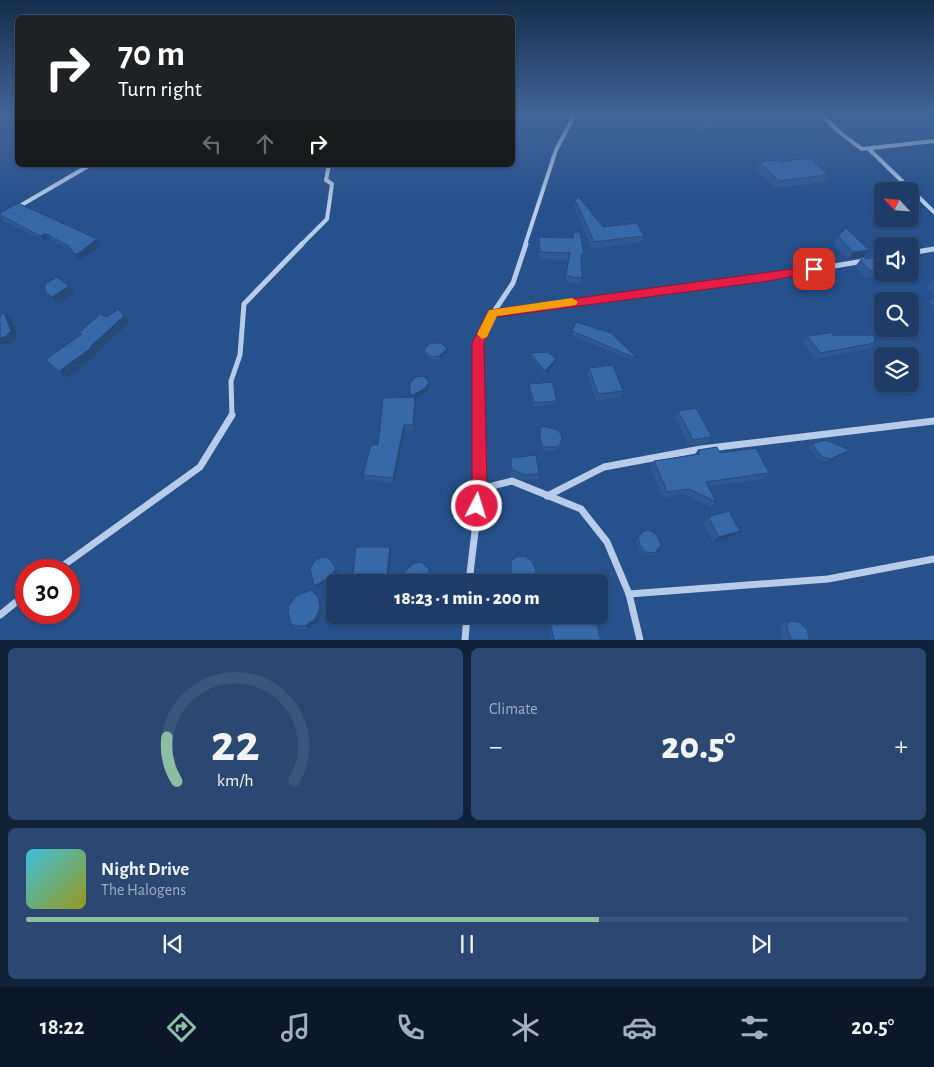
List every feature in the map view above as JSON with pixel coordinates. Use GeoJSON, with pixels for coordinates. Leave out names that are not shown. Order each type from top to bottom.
{"type":"FeatureCollection","features":[{"type":"Feature","properties":{"kind":"street"},"geometry":{"type":"LineString","coordinates":[[470,574],[480,489],[478,343],[493,313],[513,283],[559,144]]}},
{"type":"Feature","properties":{"kind":"street"},"geometry":{"type":"LineString","coordinates":[[854,144],[869,149],[911,144]]}},
{"type":"Feature","properties":{"kind":"street"},"geometry":{"type":"LineString","coordinates":[[869,149],[873,155],[934,212]]}},
{"type":"Feature","properties":{"kind":"street"},"geometry":{"type":"LineString","coordinates":[[13,210],[87,167]]}},
{"type":"Feature","properties":{"kind":"street"},"geometry":{"type":"LineString","coordinates":[[72,559],[200,468],[232,416],[231,381],[240,355],[244,304],[327,219],[332,184],[326,180],[329,167]]}},
{"type":"Feature","properties":{"kind":"street"},"geometry":{"type":"LineString","coordinates":[[919,252],[934,249]]}},
{"type":"Feature","properties":{"kind":"street"},"geometry":{"type":"LineString","coordinates":[[493,313],[762,278],[874,259]]}},
{"type":"Feature","properties":{"kind":"street"},"geometry":{"type":"LineString","coordinates":[[547,496],[604,468],[701,449],[934,421]]}},
{"type":"Feature","properties":{"kind":"street"},"geometry":{"type":"LineString","coordinates":[[480,489],[512,481],[580,509],[607,542],[629,594],[640,640]]}},
{"type":"Feature","properties":{"kind":"street"},"geometry":{"type":"LineString","coordinates":[[629,594],[828,579],[934,559]]}},
{"type":"Feature","properties":{"kind":"street"},"geometry":{"type":"LineString","coordinates":[[0,615],[15,603]]}},
{"type":"Feature","properties":{"kind":"street"},"geometry":{"type":"LineString","coordinates":[[465,640],[466,624]]}},
{"type":"Feature","properties":{"kind":"building"},"geometry":{"type":"Polygon","coordinates":[[[810,158],[828,175],[779,181],[760,162],[777,160],[780,162],[810,158]]]}},
{"type":"Feature","properties":{"kind":"building"},"geometry":{"type":"Polygon","coordinates":[[[579,197],[603,227],[637,223],[644,236],[594,242],[575,200],[579,197]]]}},
{"type":"Feature","properties":{"kind":"building"},"geometry":{"type":"Polygon","coordinates":[[[18,203],[97,239],[79,253],[74,254],[69,246],[46,234],[40,236],[0,215],[0,213],[18,203]]]}},
{"type":"Feature","properties":{"kind":"building"},"geometry":{"type":"Polygon","coordinates":[[[846,228],[869,250],[853,252],[838,236],[846,228]]]}},
{"type":"Feature","properties":{"kind":"building"},"geometry":{"type":"Polygon","coordinates":[[[574,232],[580,232],[584,254],[581,254],[582,278],[571,277],[566,274],[570,253],[540,252],[539,237],[573,238],[574,232]]]}},
{"type":"Feature","properties":{"kind":"building"},"geometry":{"type":"Polygon","coordinates":[[[874,257],[874,270],[870,271],[860,260],[874,257]]]}},
{"type":"Feature","properties":{"kind":"building"},"geometry":{"type":"Polygon","coordinates":[[[57,277],[69,286],[52,297],[45,291],[45,284],[57,277]]]}},
{"type":"Feature","properties":{"kind":"building"},"geometry":{"type":"Polygon","coordinates":[[[118,309],[124,316],[91,348],[59,371],[45,360],[82,334],[79,333],[100,314],[107,317],[118,309]]]}},
{"type":"Feature","properties":{"kind":"building"},"geometry":{"type":"Polygon","coordinates":[[[4,312],[11,331],[5,337],[0,338],[0,316],[4,312]]]}},
{"type":"Feature","properties":{"kind":"building"},"geometry":{"type":"Polygon","coordinates":[[[576,322],[611,333],[636,357],[572,331],[576,322]]]}},
{"type":"Feature","properties":{"kind":"building"},"geometry":{"type":"Polygon","coordinates":[[[835,332],[832,335],[874,335],[875,343],[820,353],[807,336],[835,332]]]}},
{"type":"Feature","properties":{"kind":"building"},"geometry":{"type":"Polygon","coordinates":[[[430,343],[441,343],[447,349],[439,356],[430,357],[424,350],[430,343]]]}},
{"type":"Feature","properties":{"kind":"building"},"geometry":{"type":"Polygon","coordinates":[[[548,352],[556,359],[545,371],[530,353],[548,352]]]}},
{"type":"Feature","properties":{"kind":"building"},"geometry":{"type":"Polygon","coordinates":[[[613,365],[623,391],[598,394],[589,368],[613,365]]]}},
{"type":"Feature","properties":{"kind":"building"},"geometry":{"type":"Polygon","coordinates":[[[424,376],[429,382],[424,389],[410,396],[410,383],[415,377],[424,376]]]}},
{"type":"Feature","properties":{"kind":"building"},"geometry":{"type":"Polygon","coordinates":[[[552,382],[557,401],[534,403],[529,384],[552,382]]]}},
{"type":"Feature","properties":{"kind":"building"},"geometry":{"type":"Polygon","coordinates":[[[415,397],[413,425],[404,425],[393,478],[363,475],[371,445],[378,445],[383,398],[415,397]]]}},
{"type":"Feature","properties":{"kind":"building"},"geometry":{"type":"Polygon","coordinates":[[[696,408],[712,437],[693,440],[678,411],[696,408]]]}},
{"type":"Feature","properties":{"kind":"building"},"geometry":{"type":"Polygon","coordinates":[[[541,426],[558,430],[562,436],[561,443],[557,447],[543,447],[540,438],[541,426]]]}},
{"type":"Feature","properties":{"kind":"building"},"geometry":{"type":"Polygon","coordinates":[[[826,440],[850,450],[830,459],[822,457],[812,444],[826,440]]]}},
{"type":"Feature","properties":{"kind":"building"},"geometry":{"type":"Polygon","coordinates":[[[717,447],[720,453],[756,448],[769,473],[706,482],[716,502],[689,489],[667,492],[654,461],[700,454],[698,450],[717,447]]]}},
{"type":"Feature","properties":{"kind":"building"},"geometry":{"type":"Polygon","coordinates":[[[536,455],[539,474],[525,475],[512,470],[511,458],[536,455]]]}},
{"type":"Feature","properties":{"kind":"building"},"geometry":{"type":"Polygon","coordinates":[[[729,511],[740,531],[719,537],[708,517],[729,511]]]}},
{"type":"Feature","properties":{"kind":"building"},"geometry":{"type":"Polygon","coordinates":[[[649,530],[656,534],[661,544],[656,553],[645,552],[640,545],[638,538],[642,532],[649,530]]]}},
{"type":"Feature","properties":{"kind":"building"},"geometry":{"type":"Polygon","coordinates":[[[356,547],[390,547],[387,574],[353,574],[356,547]]]}},
{"type":"Feature","properties":{"kind":"building"},"geometry":{"type":"Polygon","coordinates":[[[525,556],[532,561],[536,570],[535,574],[511,574],[511,562],[516,557],[525,556]]]}},
{"type":"Feature","properties":{"kind":"building"},"geometry":{"type":"Polygon","coordinates":[[[321,557],[329,558],[336,569],[332,574],[326,574],[326,579],[314,586],[310,568],[321,557]]]}},
{"type":"Feature","properties":{"kind":"building"},"geometry":{"type":"Polygon","coordinates":[[[421,562],[429,569],[429,574],[402,574],[413,564],[421,562]]]}},
{"type":"Feature","properties":{"kind":"building"},"geometry":{"type":"Polygon","coordinates":[[[311,590],[318,597],[320,608],[315,619],[305,626],[295,626],[291,623],[288,612],[289,606],[296,596],[311,590]]]}},
{"type":"Feature","properties":{"kind":"building"},"geometry":{"type":"Polygon","coordinates":[[[789,621],[799,622],[807,629],[809,640],[792,640],[787,626],[789,621]]]}},
{"type":"Feature","properties":{"kind":"building"},"geometry":{"type":"Polygon","coordinates":[[[551,624],[597,624],[601,640],[554,640],[551,624]]]}},
{"type":"Feature","properties":{"kind":"slow traffic"},"geometry":{"type":"LineString","coordinates":[[482,334],[493,313],[572,302]]}},
{"type":"Feature","properties":{"kind":"route"},"geometry":{"type":"LineString","coordinates":[[477,506],[480,489],[478,343],[493,313],[762,278],[814,269]]}}]}
